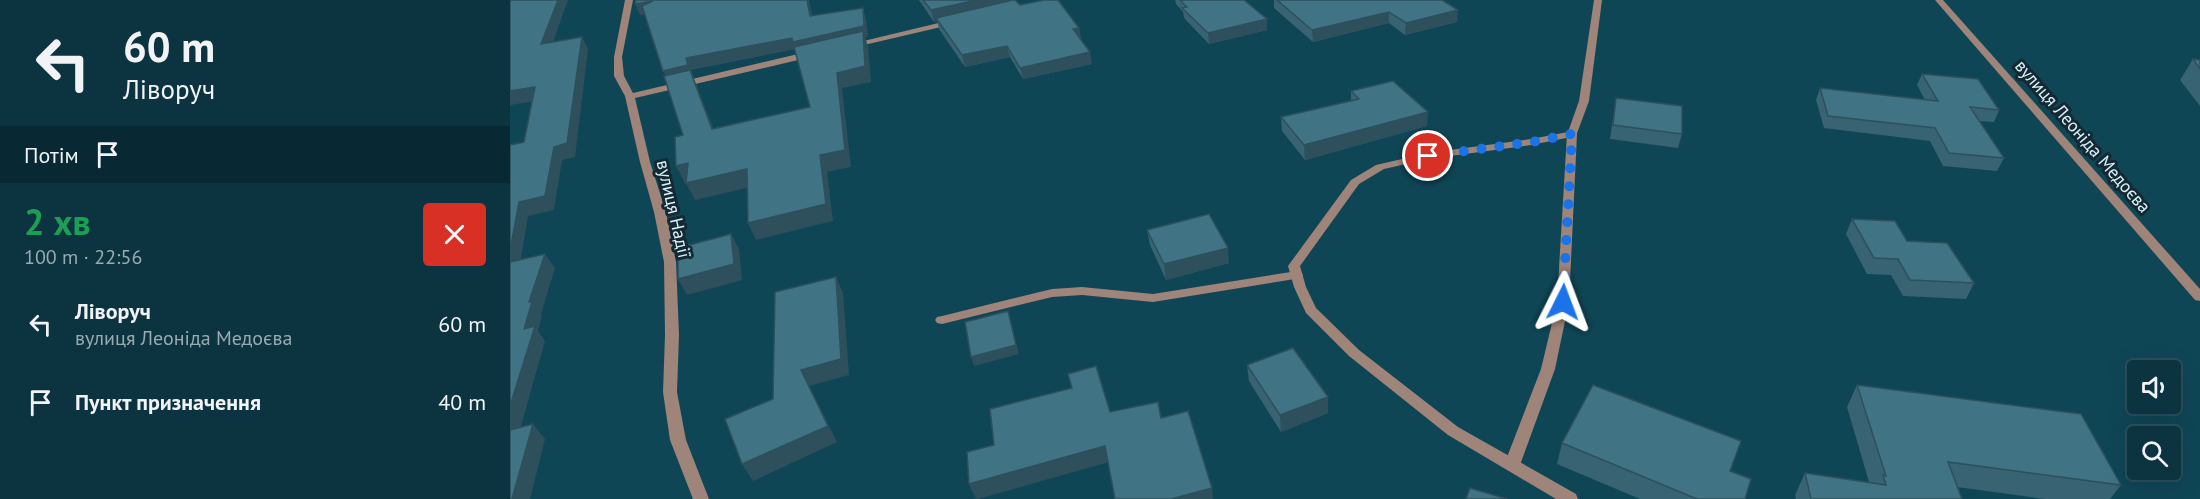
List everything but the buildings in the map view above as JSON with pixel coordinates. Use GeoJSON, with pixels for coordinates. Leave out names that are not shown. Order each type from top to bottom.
{"type":"FeatureCollection","features":[{"type":"Feature","properties":{"kind":"street","name":"вулиця Надії"},"geometry":{"type":"LineString","coordinates":[[628,0],[618,57],[619,76],[630,96],[645,162],[660,212],[670,262],[672,335],[670,392],[678,440],[701,499]]}},
{"type":"Feature","properties":{"kind":"street"},"geometry":{"type":"LineString","coordinates":[[1512,465],[1548,369],[1563,302],[1572,134],[1584,101],[1598,0]]}},
{"type":"Feature","properties":{"kind":"street","name":"вулиця Леоніда Медоєва"},"geometry":{"type":"LineString","coordinates":[[1939,0],[2200,297]]}},
{"type":"Feature","properties":{"kind":"street"},"geometry":{"type":"LineString","coordinates":[[836,48],[961,19]]}},
{"type":"Feature","properties":{"kind":"street"},"geometry":{"type":"LineString","coordinates":[[630,96],[824,51]]}},
{"type":"Feature","properties":{"kind":"street"},"geometry":{"type":"LineString","coordinates":[[1570,499],[1453,431],[1354,353],[1311,310],[1294,266],[1355,182],[1380,166],[1428,156],[1532,142],[1572,134]]}},
{"type":"Feature","properties":{"kind":"street"},"geometry":{"type":"LineString","coordinates":[[942,320],[1052,293],[1082,291],[1153,298],[1297,275]]}},
{"type":"Feature","properties":{"kind":"route"},"geometry":{"type":"LineString","coordinates":[[1428,156],[1532,142],[1572,134],[1563,302]]}}]}
